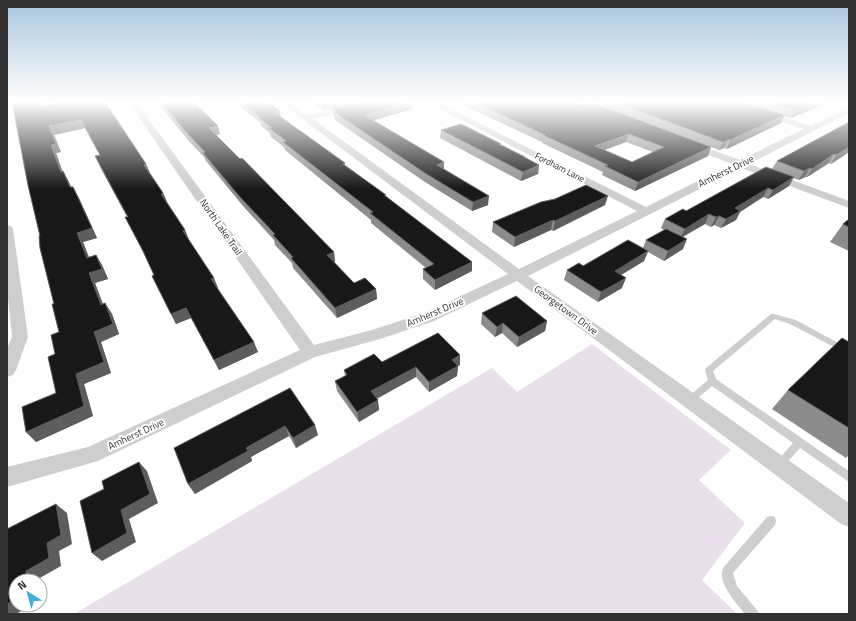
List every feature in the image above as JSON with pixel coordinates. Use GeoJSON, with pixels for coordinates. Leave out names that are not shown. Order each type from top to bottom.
{"type":"FeatureCollection","features":[{"type":"Feature","properties":{"kind":"street","name":"North Lake Trail"},"geometry":{"type":"LineString","coordinates":[[153,131],[310,352]]}},
{"type":"Feature","properties":{"kind":"street","name":"Georgetown Drive"},"geometry":{"type":"LineString","coordinates":[[324,131],[518,275],[849,516]]}},
{"type":"Feature","properties":{"kind":"street","name":"Fordham Lane"},"geometry":{"type":"LineString","coordinates":[[488,131],[646,211]]}},
{"type":"Feature","properties":{"kind":"street","name":"Amherst Drive"},"geometry":{"type":"LineString","coordinates":[[7,477],[91,455],[310,352],[374,335],[428,317],[518,275],[808,131]]}},
{"type":"Feature","properties":{"kind":"street"},"geometry":{"type":"LineString","coordinates":[[683,142],[847,202]]}},
{"type":"Feature","properties":{"kind":"street"},"geometry":{"type":"LineString","coordinates":[[7,229],[20,337],[7,370]]}},
{"type":"Feature","properties":{"kind":"lane"},"geometry":{"type":"LineString","coordinates":[[849,352],[793,322],[774,316],[709,370],[712,381],[849,477]]}},
{"type":"Feature","properties":{"kind":"lane"},"geometry":{"type":"LineString","coordinates":[[690,400],[712,381]]}},
{"type":"Feature","properties":{"kind":"lane"},"geometry":{"type":"LineString","coordinates":[[779,465],[799,443]]}},
{"type":"Feature","properties":{"kind":"lane"},"geometry":{"type":"LineString","coordinates":[[753,614],[732,588],[728,572],[770,521]]}},
{"type":"Feature","properties":{"kind":"shaded area"},"geometry":{"type":"Polygon","coordinates":[[[592,344],[731,450],[699,480],[745,523],[702,580],[737,614],[74,614],[492,368],[517,392],[592,344]]]}},
{"type":"Feature","properties":{"kind":"building"},"geometry":{"type":"Polygon","coordinates":[[[18,131],[51,131],[56,144],[51,145],[61,172],[63,171],[70,187],[73,187],[92,228],[77,233],[87,258],[96,255],[102,269],[89,273],[101,305],[105,303],[113,324],[94,332],[104,362],[76,374],[84,406],[26,432],[22,407],[56,393],[48,357],[55,354],[51,335],[59,332],[52,304],[54,304],[40,248],[40,236],[18,131]]]}},
{"type":"Feature","properties":{"kind":"building"},"geometry":{"type":"Polygon","coordinates":[[[87,131],[124,131],[146,164],[144,165],[163,193],[161,194],[185,230],[183,231],[214,278],[211,279],[254,342],[214,360],[186,308],[171,314],[152,276],[154,275],[143,251],[125,217],[128,217],[95,156],[100,155],[87,131]]]}},
{"type":"Feature","properties":{"kind":"building"},"geometry":{"type":"Polygon","coordinates":[[[185,131],[212,131],[240,159],[242,158],[334,252],[327,255],[354,283],[365,278],[376,289],[335,308],[291,258],[293,257],[273,235],[275,234],[240,197],[203,153],[205,152],[185,131]]]}},
{"type":"Feature","properties":{"kind":"building"},"geometry":{"type":"Polygon","coordinates":[[[273,131],[300,131],[345,163],[343,164],[386,195],[384,195],[472,262],[435,280],[423,269],[434,264],[370,213],[373,212],[283,142],[286,141],[273,131]]]}},
{"type":"Feature","properties":{"kind":"building"},"geometry":{"type":"Polygon","coordinates":[[[362,131],[391,131],[444,162],[437,165],[489,196],[473,202],[425,173],[362,131]]]}},
{"type":"Feature","properties":{"kind":"building"},"geometry":{"type":"Polygon","coordinates":[[[443,131],[475,131],[539,165],[523,172],[443,131]]]}},
{"type":"Feature","properties":{"kind":"building"},"geometry":{"type":"Polygon","coordinates":[[[536,131],[668,131],[711,147],[638,182],[605,166],[608,165],[543,135],[545,135],[536,131]],[[629,134],[595,146],[632,162],[664,147],[629,134]]]}},
{"type":"Feature","properties":{"kind":"building"},"geometry":{"type":"Polygon","coordinates":[[[693,131],[750,131],[723,142],[693,131]]]}},
{"type":"Feature","properties":{"kind":"building"},"geometry":{"type":"Polygon","coordinates":[[[832,131],[849,131],[849,147],[836,155],[834,154],[812,169],[810,168],[804,171],[777,161],[832,131]]]}},
{"type":"Feature","properties":{"kind":"building"},"geometry":{"type":"Polygon","coordinates":[[[766,167],[794,177],[773,190],[768,188],[735,208],[740,211],[726,219],[709,214],[685,229],[665,219],[683,209],[686,211],[766,167]]]}},
{"type":"Feature","properties":{"kind":"building"},"geometry":{"type":"Polygon","coordinates":[[[586,185],[608,196],[555,221],[553,220],[515,237],[493,222],[541,202],[555,199],[586,185]]]}},
{"type":"Feature","properties":{"kind":"building"},"geometry":{"type":"Polygon","coordinates":[[[849,219],[849,227],[843,224],[849,219]]]}},
{"type":"Feature","properties":{"kind":"building"},"geometry":{"type":"Polygon","coordinates":[[[666,229],[687,239],[668,251],[646,240],[666,229]]]}},
{"type":"Feature","properties":{"kind":"building"},"geometry":{"type":"Polygon","coordinates":[[[628,240],[648,251],[615,271],[626,278],[601,292],[567,270],[579,263],[583,266],[628,240]]]}},
{"type":"Feature","properties":{"kind":"building"},"geometry":{"type":"Polygon","coordinates":[[[516,296],[547,321],[519,337],[503,323],[497,327],[482,313],[516,296]]]}},
{"type":"Feature","properties":{"kind":"building"},"geometry":{"type":"Polygon","coordinates":[[[438,333],[460,355],[452,360],[458,366],[429,382],[416,367],[371,391],[378,400],[357,412],[335,381],[347,375],[344,370],[374,354],[382,362],[438,333]]]}},
{"type":"Feature","properties":{"kind":"building"},"geometry":{"type":"Polygon","coordinates":[[[842,338],[849,342],[849,428],[788,390],[842,338]]]}},
{"type":"Feature","properties":{"kind":"building"},"geometry":{"type":"Polygon","coordinates":[[[290,388],[315,425],[293,438],[285,426],[246,448],[248,451],[188,484],[174,448],[290,388]]]}},
{"type":"Feature","properties":{"kind":"building"},"geometry":{"type":"Polygon","coordinates":[[[139,462],[150,494],[121,510],[127,533],[92,553],[80,501],[104,489],[102,481],[139,462]]]}},
{"type":"Feature","properties":{"kind":"building"},"geometry":{"type":"Polygon","coordinates":[[[56,504],[61,535],[47,543],[49,558],[26,571],[26,573],[8,573],[7,604],[7,529],[56,504]]]}}]}
